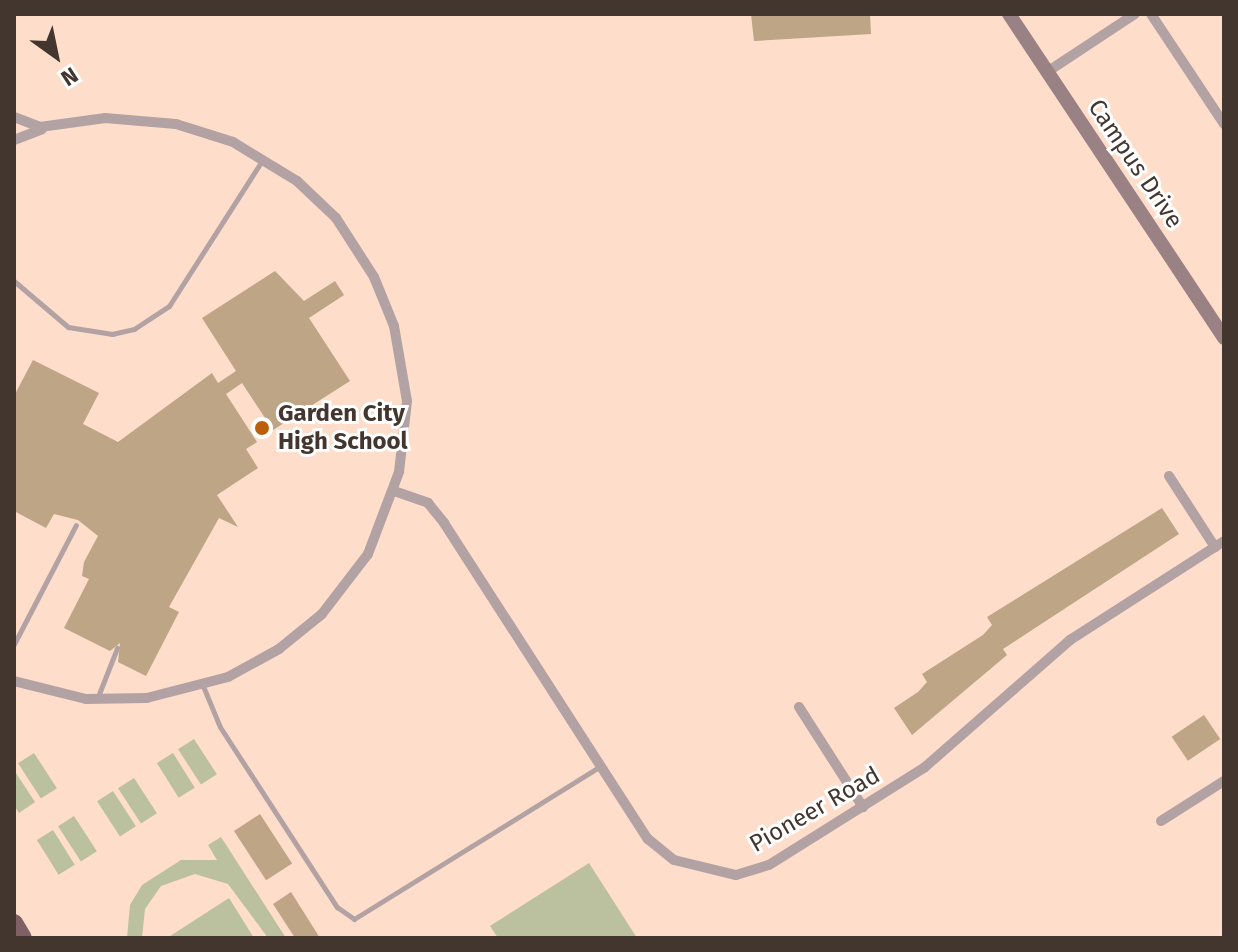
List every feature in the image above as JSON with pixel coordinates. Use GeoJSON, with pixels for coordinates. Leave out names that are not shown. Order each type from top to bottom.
{"type":"FeatureCollection","features":[{"type":"Feature","properties":{"kind":"highway"},"geometry":{"type":"LineString","coordinates":[[14,923],[23,938]]}},
{"type":"Feature","properties":{"kind":"main road","name":"Campus Drive"},"geometry":{"type":"LineString","coordinates":[[1009,14],[1224,338]]}},
{"type":"Feature","properties":{"kind":"street"},"geometry":{"type":"LineString","coordinates":[[1047,72],[1135,14]]}},
{"type":"Feature","properties":{"kind":"street"},"geometry":{"type":"LineString","coordinates":[[1151,14],[1224,124]]}},
{"type":"Feature","properties":{"kind":"street"},"geometry":{"type":"LineString","coordinates":[[14,117],[31,126],[152,120],[206,132],[263,158],[336,218],[386,301],[407,401],[394,491],[368,554],[322,614],[253,665],[203,686],[97,699],[14,681]]}},
{"type":"Feature","properties":{"kind":"street"},"geometry":{"type":"LineString","coordinates":[[14,140],[55,124]]}},
{"type":"Feature","properties":{"kind":"street"},"geometry":{"type":"LineString","coordinates":[[1169,476],[1220,544]]}},
{"type":"Feature","properties":{"kind":"street","name":"Pioneer Road"},"geometry":{"type":"LineString","coordinates":[[394,491],[418,497],[436,513],[648,839],[674,860],[704,871],[736,875],[769,865],[925,767],[1070,640],[1220,544]]}},
{"type":"Feature","properties":{"kind":"street"},"geometry":{"type":"LineString","coordinates":[[799,707],[863,807]]}},
{"type":"Feature","properties":{"kind":"street"},"geometry":{"type":"LineString","coordinates":[[1161,821],[1224,781]]}},
{"type":"Feature","properties":{"kind":"lane"},"geometry":{"type":"LineString","coordinates":[[14,281],[68,327],[112,334],[134,329],[175,298],[263,158]]}},
{"type":"Feature","properties":{"kind":"lane"},"geometry":{"type":"LineString","coordinates":[[14,644],[76,525]]}},
{"type":"Feature","properties":{"kind":"lane"},"geometry":{"type":"LineString","coordinates":[[97,699],[117,648]]}},
{"type":"Feature","properties":{"kind":"lane"},"geometry":{"type":"LineString","coordinates":[[203,686],[206,703],[283,825],[337,907],[354,919],[599,766]]}},
{"type":"Feature","properties":{"kind":"green space"},"geometry":{"type":"Polygon","coordinates":[[[194,739],[217,774],[201,785],[178,749],[194,739]]]}},
{"type":"Feature","properties":{"kind":"green space"},"geometry":{"type":"Polygon","coordinates":[[[34,753],[57,788],[41,799],[18,763],[34,753]]]}},
{"type":"Feature","properties":{"kind":"green space"},"geometry":{"type":"Polygon","coordinates":[[[173,753],[195,788],[179,798],[157,763],[173,753]]]}},
{"type":"Feature","properties":{"kind":"green space"},"geometry":{"type":"Polygon","coordinates":[[[14,770],[35,802],[19,813],[14,805],[14,770]]]}},
{"type":"Feature","properties":{"kind":"green space"},"geometry":{"type":"Polygon","coordinates":[[[134,778],[157,813],[141,824],[118,788],[134,778]]]}},
{"type":"Feature","properties":{"kind":"green space"},"geometry":{"type":"Polygon","coordinates":[[[113,791],[136,826],[120,837],[97,801],[113,791]]]}},
{"type":"Feature","properties":{"kind":"green space"},"geometry":{"type":"Polygon","coordinates":[[[74,816],[97,851],[81,862],[58,826],[74,816]]]}},
{"type":"Feature","properties":{"kind":"green space"},"geometry":{"type":"Polygon","coordinates":[[[53,830],[75,865],[59,875],[37,840],[53,830]]]}},
{"type":"Feature","properties":{"kind":"green space"},"geometry":{"type":"Polygon","coordinates":[[[221,837],[286,938],[268,938],[228,884],[195,874],[161,886],[145,909],[142,938],[127,938],[130,905],[142,885],[181,860],[217,860],[208,845],[221,837]]]}},
{"type":"Feature","properties":{"kind":"green space"},"geometry":{"type":"Polygon","coordinates":[[[589,863],[637,938],[498,938],[490,926],[589,863]]]}},
{"type":"Feature","properties":{"kind":"green space"},"geometry":{"type":"Polygon","coordinates":[[[229,898],[254,938],[167,938],[229,898]]]}},
{"type":"Feature","properties":{"kind":"building"},"geometry":{"type":"Polygon","coordinates":[[[751,14],[870,14],[871,34],[754,41],[751,14]]]}},
{"type":"Feature","properties":{"kind":"building"},"geometry":{"type":"Polygon","coordinates":[[[275,271],[304,301],[335,281],[344,295],[309,318],[350,381],[273,430],[242,383],[226,394],[257,442],[246,449],[258,468],[217,495],[238,527],[219,518],[169,607],[179,612],[146,676],[118,662],[120,643],[110,651],[64,628],[89,579],[82,576],[84,562],[98,536],[78,520],[54,514],[46,528],[14,511],[14,396],[33,360],[99,393],[83,424],[118,442],[212,373],[218,383],[236,371],[202,318],[275,271]]]}},
{"type":"Feature","properties":{"kind":"building"},"geometry":{"type":"Polygon","coordinates":[[[1162,508],[1179,534],[1003,649],[1007,655],[912,735],[894,708],[927,682],[922,674],[983,635],[992,625],[987,617],[1162,508]]]}},
{"type":"Feature","properties":{"kind":"building"},"geometry":{"type":"Polygon","coordinates":[[[1204,715],[1220,739],[1188,761],[1172,737],[1204,715]]]}},
{"type":"Feature","properties":{"kind":"building"},"geometry":{"type":"Polygon","coordinates":[[[260,814],[292,863],[266,880],[234,831],[260,814]]]}},
{"type":"Feature","properties":{"kind":"building"},"geometry":{"type":"Polygon","coordinates":[[[291,892],[320,938],[295,938],[273,904],[291,892]]]}},
{"type":"Feature","properties":{"kind":"place","name":"Garden City High School"},"geometry":{"type":"Point","coordinates":[262,428]}}]}
